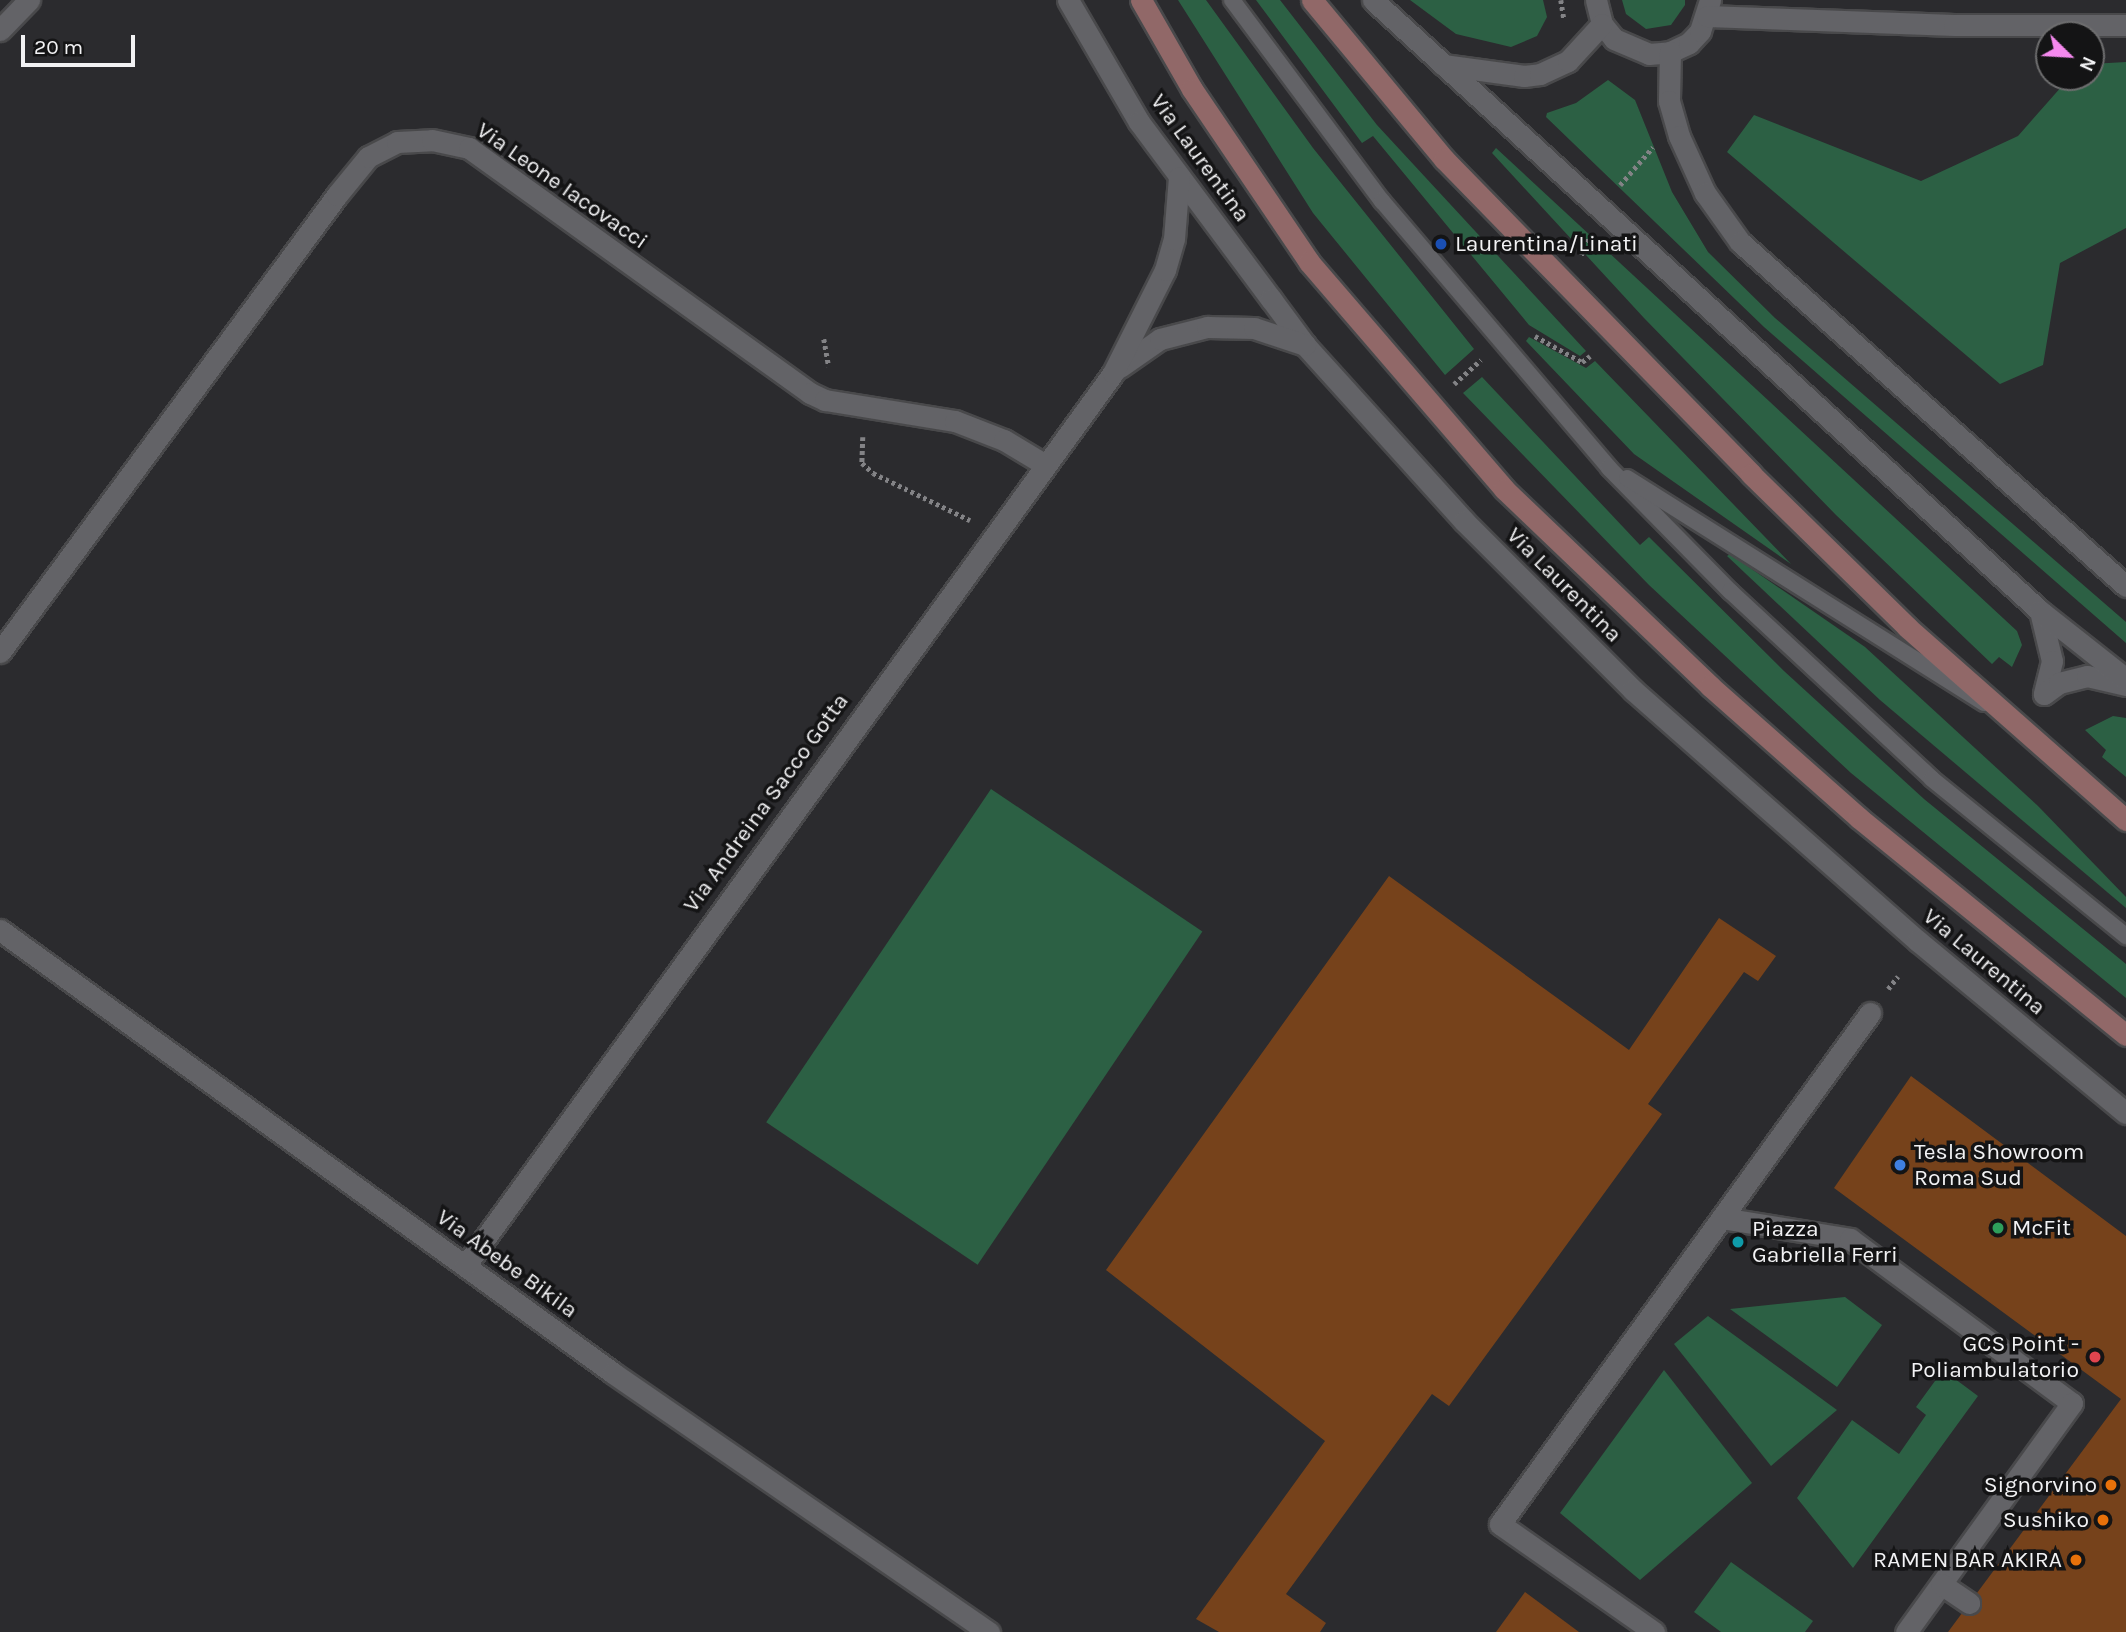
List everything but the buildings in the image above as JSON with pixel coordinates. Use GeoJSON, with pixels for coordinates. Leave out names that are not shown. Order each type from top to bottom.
{"type":"FeatureCollection","features":[{"type":"Feature","properties":{"kind":"main road","name":"Via Laurentina"},"geometry":{"type":"LineString","coordinates":[[1141,0],[1192,89],[1309,262],[1504,489],[1701,678],[1859,818],[2126,1035]]}},
{"type":"Feature","properties":{"kind":"main road"},"geometry":{"type":"LineString","coordinates":[[1312,0],[1444,159],[1751,474],[2001,713],[2126,820]]}},
{"type":"Feature","properties":{"kind":"street"},"geometry":{"type":"LineString","coordinates":[[0,30],[29,0]]}},
{"type":"Feature","properties":{"kind":"street","name":"Via Laurentina"},"geometry":{"type":"LineString","coordinates":[[1068,0],[1139,122],[1306,345],[1464,521],[1633,690],[1879,907],[2126,1113]]}},
{"type":"Feature","properties":{"kind":"street"},"geometry":{"type":"LineString","coordinates":[[1373,0],[2040,611],[2126,678]]}},
{"type":"Feature","properties":{"kind":"street"},"geometry":{"type":"LineString","coordinates":[[1596,0],[1602,24],[1631,50],[1670,52],[1689,43],[1709,8],[1954,25],[2126,25]]}},
{"type":"Feature","properties":{"kind":"street"},"geometry":{"type":"LineString","coordinates":[[1443,65],[1524,76],[1541,74],[1568,61],[1602,24]]}},
{"type":"Feature","properties":{"kind":"street"},"geometry":{"type":"LineString","coordinates":[[1670,52],[1669,101],[1678,136],[1705,193],[1740,242],[2126,586]]}},
{"type":"Feature","properties":{"kind":"street","name":"Via Leone Iacovacci"},"geometry":{"type":"LineString","coordinates":[[0,652],[337,195],[368,157],[397,142],[432,140],[469,148],[810,393],[825,400],[955,421],[1004,440],[1044,464]]}},
{"type":"Feature","properties":{"kind":"street"},"geometry":{"type":"LineString","coordinates":[[1113,373],[1165,270],[1174,239],[1179,177]]}},
{"type":"Feature","properties":{"kind":"street"},"geometry":{"type":"LineString","coordinates":[[1113,373],[1160,339],[1207,327],[1254,328],[1306,345]]}},
{"type":"Feature","properties":{"kind":"street","name":"Via Andreina Sacco Gotta"},"geometry":{"type":"LineString","coordinates":[[465,1266],[1044,464],[1113,373]]}},
{"type":"Feature","properties":{"kind":"street"},"geometry":{"type":"LineString","coordinates":[[2040,611],[2052,661],[2044,694],[2059,683],[2087,676],[2126,685]]}},
{"type":"Feature","properties":{"kind":"street","name":"Via Abebe Bikila"},"geometry":{"type":"LineString","coordinates":[[0,930],[465,1266],[989,1632]]}},
{"type":"Feature","properties":{"kind":"street"},"geometry":{"type":"LineString","coordinates":[[1654,1632],[1500,1524],[1870,1013]]}},
{"type":"Feature","properties":{"kind":"street"},"geometry":{"type":"LineString","coordinates":[[1722,1218],[1850,1239],[2072,1403],[1906,1632]]}},
{"type":"Feature","properties":{"kind":"street"},"geometry":{"type":"LineString","coordinates":[[1941,1584],[1969,1603]]}},
{"type":"Feature","properties":{"kind":"lane"},"geometry":{"type":"LineString","coordinates":[[1232,0],[1382,201],[1609,468],[1730,591],[1931,779],[2126,936]]}},
{"type":"Feature","properties":{"kind":"lane"},"geometry":{"type":"LineString","coordinates":[[1609,468],[1702,522],[1928,671],[2001,713]]}},
{"type":"Feature","properties":{"kind":"path"},"geometry":{"type":"LineString","coordinates":[[1529,333],[1583,362],[1590,356]]}},
{"type":"Feature","properties":{"kind":"path"},"geometry":{"type":"LineString","coordinates":[[824,339],[825,362],[835,373]]}},
{"type":"Feature","properties":{"kind":"path"},"geometry":{"type":"LineString","coordinates":[[1453,385],[1485,357]]}},
{"type":"Feature","properties":{"kind":"path"},"geometry":{"type":"LineString","coordinates":[[866,425],[861,448],[866,467],[972,521]]}},
{"type":"Feature","properties":{"kind":"green space"},"geometry":{"type":"Polygon","coordinates":[[[1178,0],[1206,0],[1313,148],[1474,349],[1445,375],[1313,213],[1178,0]]]}},
{"type":"Feature","properties":{"kind":"green space"},"geometry":{"type":"Polygon","coordinates":[[[1256,0],[1280,0],[1377,125],[1586,351],[1580,356],[1529,325],[1373,136],[1362,143],[1256,0]]]}},
{"type":"Feature","properties":{"kind":"green space"},"geometry":{"type":"Polygon","coordinates":[[[1410,0],[1543,0],[1547,17],[1537,36],[1511,47],[1456,34],[1410,0]]]}},
{"type":"Feature","properties":{"kind":"green space"},"geometry":{"type":"Polygon","coordinates":[[[1622,0],[1685,0],[1685,5],[1671,25],[1646,29],[1626,14],[1622,0]]]}},
{"type":"Feature","properties":{"kind":"green space"},"geometry":{"type":"Polygon","coordinates":[[[2126,62],[2126,228],[2060,263],[2043,365],[2000,384],[1727,152],[1754,115],[1921,181],[2018,136],[2058,91],[2105,91],[2105,63],[2126,62]]]}},
{"type":"Feature","properties":{"kind":"green space"},"geometry":{"type":"Polygon","coordinates":[[[1608,80],[1635,100],[1672,192],[1708,252],[1775,318],[2126,622],[2126,643],[1764,327],[1546,117],[1547,113],[1576,103],[1608,80]]]}},
{"type":"Feature","properties":{"kind":"green space"},"geometry":{"type":"Polygon","coordinates":[[[1496,148],[2017,631],[2022,645],[2012,667],[1999,657],[1992,664],[1836,515],[1644,318],[1492,153],[1496,148]]]}},
{"type":"Feature","properties":{"kind":"green space"},"geometry":{"type":"Polygon","coordinates":[[[1529,337],[1586,368],[1595,361],[1791,564],[1634,454],[1526,341],[1529,337]]]}},
{"type":"Feature","properties":{"kind":"green space"},"geometry":{"type":"Polygon","coordinates":[[[1482,377],[1640,545],[1649,537],[1784,671],[1924,799],[2126,964],[2126,998],[1851,773],[1649,585],[1463,393],[1482,377]]]}},
{"type":"Feature","properties":{"kind":"green space"},"geometry":{"type":"Polygon","coordinates":[[[1730,554],[1865,647],[2038,806],[2126,897],[2126,908],[1880,700],[1727,556],[1730,554]]]}},
{"type":"Feature","properties":{"kind":"green space"},"geometry":{"type":"Polygon","coordinates":[[[2113,716],[2126,718],[2126,777],[2102,757],[2106,750],[2085,730],[2113,716]]]}},
{"type":"Feature","properties":{"kind":"green space"},"geometry":{"type":"Polygon","coordinates":[[[991,789],[1202,932],[978,1265],[766,1122],[991,789]]]}},
{"type":"Feature","properties":{"kind":"green space"},"geometry":{"type":"Polygon","coordinates":[[[1845,1297],[1882,1325],[1837,1387],[1730,1309],[1845,1297]]]}},
{"type":"Feature","properties":{"kind":"green space"},"geometry":{"type":"Polygon","coordinates":[[[1708,1316],[1837,1410],[1771,1466],[1674,1344],[1708,1316]]]}},
{"type":"Feature","properties":{"kind":"green space"},"geometry":{"type":"Polygon","coordinates":[[[1664,1370],[1752,1483],[1640,1580],[1560,1513],[1664,1370]]]}},
{"type":"Feature","properties":{"kind":"green space"},"geometry":{"type":"Polygon","coordinates":[[[1943,1370],[1978,1396],[1853,1568],[1797,1498],[1852,1420],[1899,1454],[1926,1415],[1916,1407],[1943,1370]]]}},
{"type":"Feature","properties":{"kind":"green space"},"geometry":{"type":"Polygon","coordinates":[[[1731,1562],[1813,1621],[1805,1632],[1721,1632],[1694,1612],[1731,1562]]]}},
{"type":"Feature","properties":{"kind":"place","name":"Laurentina/Linati"},"geometry":{"type":"Point","coordinates":[1441,244]}},
{"type":"Feature","properties":{"kind":"place","name":"Tesla Showroom Roma Sud"},"geometry":{"type":"Point","coordinates":[1900,1165]}},
{"type":"Feature","properties":{"kind":"place","name":"McFit"},"geometry":{"type":"Point","coordinates":[1998,1228]}},
{"type":"Feature","properties":{"kind":"place","name":"Piazza Gabriella Ferri"},"geometry":{"type":"Point","coordinates":[1738,1242]}},
{"type":"Feature","properties":{"kind":"place","name":"GCS Point - Poliambulatorio"},"geometry":{"type":"Point","coordinates":[2095,1357]}},
{"type":"Feature","properties":{"kind":"place","name":"Signorvino"},"geometry":{"type":"Point","coordinates":[2111,1485]}},
{"type":"Feature","properties":{"kind":"place","name":"Sushiko"},"geometry":{"type":"Point","coordinates":[2103,1520]}},
{"type":"Feature","properties":{"kind":"place","name":"RAMEN BAR AKIRA"},"geometry":{"type":"Point","coordinates":[2076,1560]}}]}
